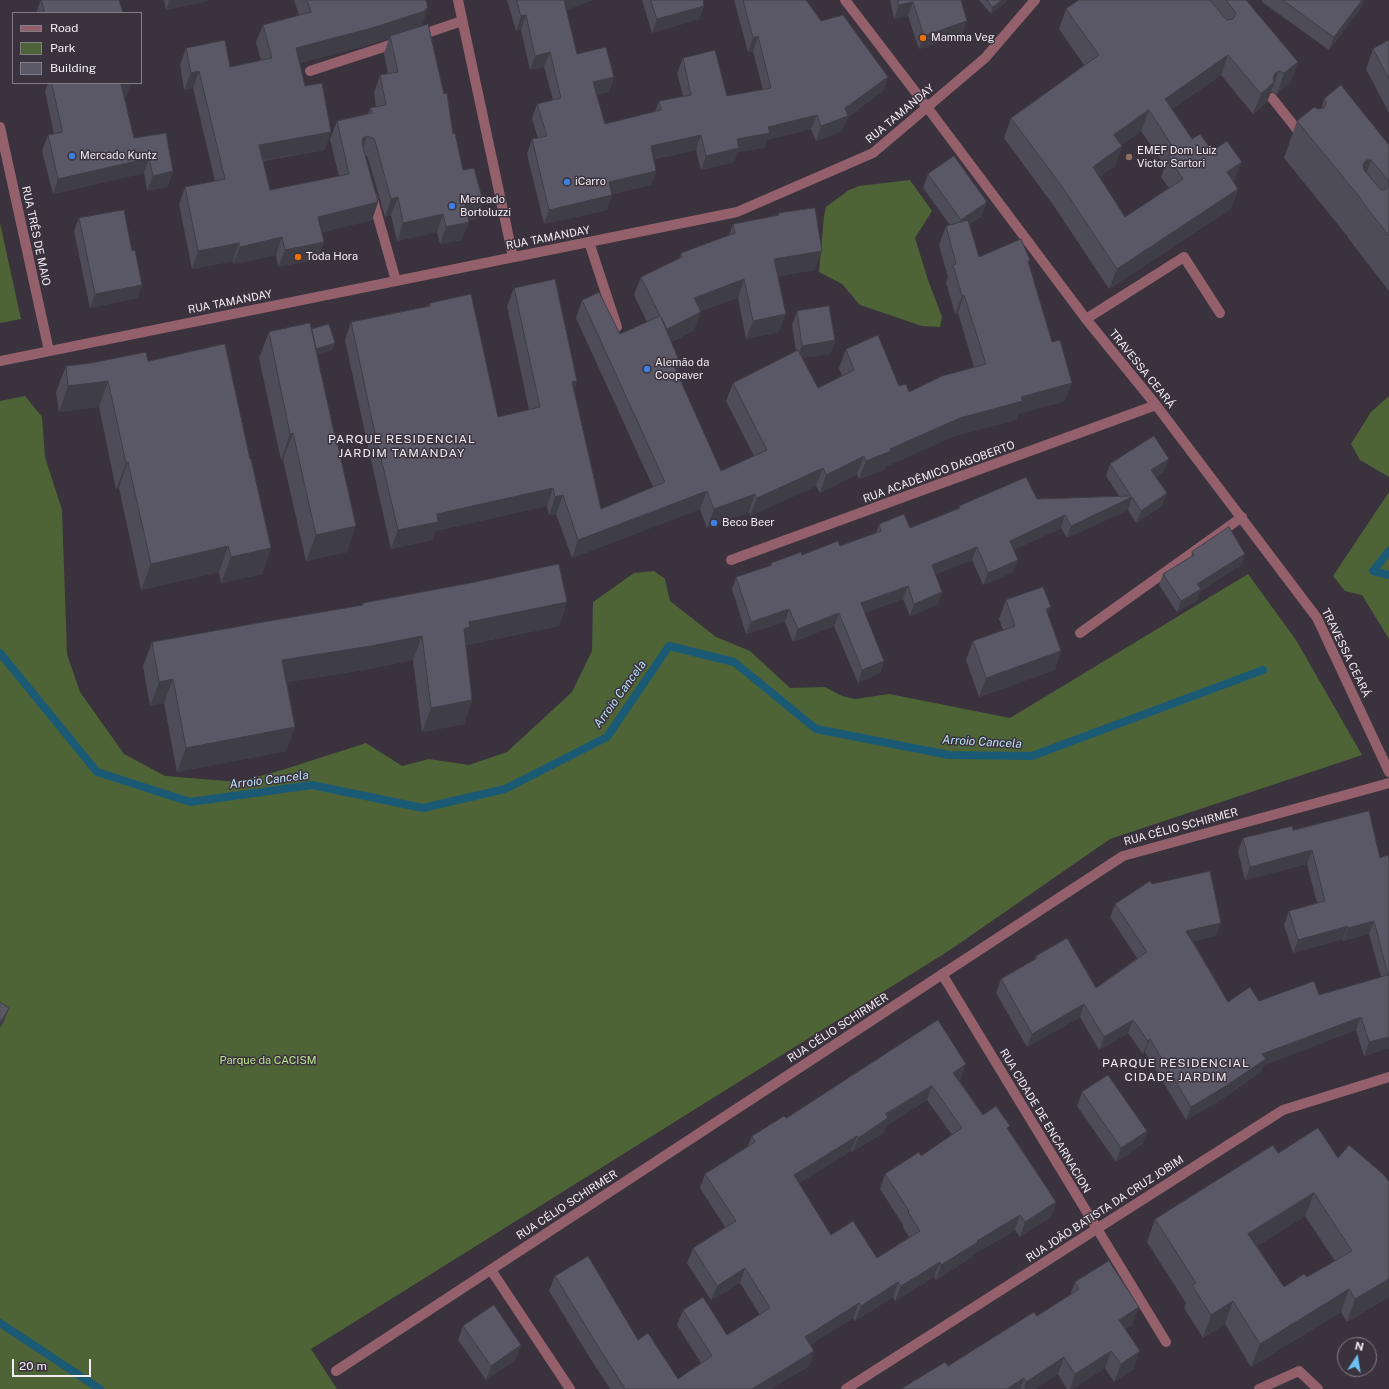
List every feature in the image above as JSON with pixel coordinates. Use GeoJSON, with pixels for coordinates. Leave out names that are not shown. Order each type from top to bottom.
{"type":"FeatureCollection","features":[{"type":"Feature","properties":{"kind":"street"},"geometry":{"type":"LineString","coordinates":[[458,0],[513,257]]}},
{"type":"Feature","properties":{"kind":"street","name":"TRAVESSA CEARÁ"},"geometry":{"type":"LineString","coordinates":[[845,0],[928,107],[1086,318],[1156,405],[1242,517],[1317,618],[1389,772]]}},
{"type":"Feature","properties":{"kind":"street","name":"RUA TAMANDAY"},"geometry":{"type":"LineString","coordinates":[[0,361],[737,212],[872,153],[985,58],[1034,0]]}},
{"type":"Feature","properties":{"kind":"street"},"geometry":{"type":"LineString","coordinates":[[310,71],[462,22]]}},
{"type":"Feature","properties":{"kind":"street"},"geometry":{"type":"LineString","coordinates":[[1272,98],[1306,140]]}},
{"type":"Feature","properties":{"kind":"street","name":"RUA TRÊS DE MAIO"},"geometry":{"type":"LineString","coordinates":[[0,127],[49,351]]}},
{"type":"Feature","properties":{"kind":"street"},"geometry":{"type":"LineString","coordinates":[[370,190],[396,281]]}},
{"type":"Feature","properties":{"kind":"street"},"geometry":{"type":"LineString","coordinates":[[589,242],[617,327]]}},
{"type":"Feature","properties":{"kind":"street"},"geometry":{"type":"LineString","coordinates":[[1086,318],[1184,257],[1220,313]]}},
{"type":"Feature","properties":{"kind":"street","name":"RUA ACADÊMICO DAGOBERTO"},"geometry":{"type":"LineString","coordinates":[[731,560],[1156,405]]}},
{"type":"Feature","properties":{"kind":"street"},"geometry":{"type":"LineString","coordinates":[[1080,633],[1242,517]]}},
{"type":"Feature","properties":{"kind":"street","name":"RUA CÉLIO SCHIRMER"},"geometry":{"type":"LineString","coordinates":[[336,1371],[1123,856],[1389,783]]}},
{"type":"Feature","properties":{"kind":"street","name":"RUA CIDADE DE ENCARNACION"},"geometry":{"type":"LineString","coordinates":[[942,974],[1166,1342]]}},
{"type":"Feature","properties":{"kind":"street","name":"RUA JOÃO BATISTA DA CRUZ JOBIM"},"geometry":{"type":"LineString","coordinates":[[846,1389],[1283,1110],[1389,1078]]}},
{"type":"Feature","properties":{"kind":"street"},"geometry":{"type":"LineString","coordinates":[[491,1270],[570,1389]]}},
{"type":"Feature","properties":{"kind":"street"},"geometry":{"type":"LineString","coordinates":[[1259,1389],[1299,1371],[1318,1389]]}},
{"type":"Feature","properties":{"kind":"green space"},"geometry":{"type":"Polygon","coordinates":[[[910,180],[932,211],[915,238],[928,280],[942,317],[940,327],[922,326],[860,305],[842,284],[819,272],[826,207],[849,190],[859,186],[910,180]]]}},
{"type":"Feature","properties":{"kind":"green space"},"geometry":{"type":"Polygon","coordinates":[[[0,223],[21,319],[0,323],[0,223]]]}},
{"type":"Feature","properties":{"kind":"green space","name":"Parque da CACISM"},"geometry":{"type":"Polygon","coordinates":[[[25,396],[42,417],[45,457],[62,510],[67,654],[80,692],[124,754],[165,776],[238,782],[282,770],[366,743],[402,766],[429,759],[469,765],[507,752],[572,692],[592,651],[593,602],[634,573],[654,571],[665,579],[670,601],[716,637],[750,651],[790,688],[825,687],[842,696],[855,699],[889,694],[1010,718],[1248,574],[1296,640],[1362,755],[1110,839],[950,950],[311,1349],[337,1389],[0,1389],[0,401],[25,396]]]}},
{"type":"Feature","properties":{"kind":"green space"},"geometry":{"type":"Polygon","coordinates":[[[1389,396],[1389,477],[1360,460],[1351,444],[1371,412],[1389,396]]]}},
{"type":"Feature","properties":{"kind":"green space"},"geometry":{"type":"Polygon","coordinates":[[[1389,492],[1389,639],[1362,595],[1345,591],[1333,576],[1389,492]]]}},
{"type":"Feature","properties":{"kind":"building"},"geometry":{"type":"Polygon","coordinates":[[[42,0],[119,0],[123,12],[45,12],[42,0]]]}},
{"type":"Feature","properties":{"kind":"building"},"geometry":{"type":"Polygon","coordinates":[[[307,0],[426,0],[428,8],[425,9],[425,11],[372,28],[296,48],[305,86],[322,83],[331,132],[259,145],[270,190],[349,174],[337,121],[372,113],[370,108],[386,105],[380,75],[398,72],[390,36],[428,24],[444,94],[447,93],[453,134],[455,133],[463,170],[474,168],[483,201],[465,204],[469,222],[446,227],[443,214],[403,223],[398,197],[391,199],[375,141],[373,138],[367,136],[363,138],[362,144],[378,202],[318,217],[324,242],[285,250],[282,237],[240,247],[239,243],[198,251],[185,187],[225,179],[199,71],[191,73],[186,48],[225,40],[230,67],[272,58],[263,25],[311,12],[307,0]]]}},
{"type":"Feature","properties":{"kind":"building"},"geometry":{"type":"Polygon","coordinates":[[[517,0],[564,0],[577,54],[606,47],[614,77],[593,82],[605,124],[661,110],[659,101],[691,95],[683,58],[715,50],[727,96],[771,88],[758,36],[753,38],[743,0],[806,0],[821,21],[843,15],[888,77],[845,108],[848,116],[821,126],[817,115],[768,127],[770,133],[737,139],[739,148],[706,156],[701,135],[651,146],[656,171],[609,182],[612,195],[549,210],[532,139],[547,136],[537,104],[561,98],[550,52],[535,56],[526,15],[521,16],[517,0]]]}},
{"type":"Feature","properties":{"kind":"building"},"geometry":{"type":"Polygon","coordinates":[[[651,0],[703,0],[704,6],[657,19],[651,0]]]}},
{"type":"Feature","properties":{"kind":"building"},"geometry":{"type":"Polygon","coordinates":[[[898,0],[961,0],[967,21],[924,36],[913,2],[899,5],[898,0]]]}},
{"type":"Feature","properties":{"kind":"building"},"geometry":{"type":"Polygon","coordinates":[[[987,0],[1002,0],[993,7],[987,0]]]}},
{"type":"Feature","properties":{"kind":"building"},"geometry":{"type":"Polygon","coordinates":[[[1079,0],[1210,0],[1227,20],[1233,19],[1236,13],[1226,0],[1246,0],[1298,62],[1284,73],[1279,71],[1275,73],[1273,78],[1274,82],[1261,94],[1228,55],[1165,99],[1192,139],[1200,134],[1212,151],[1227,141],[1242,162],[1227,172],[1238,189],[1117,269],[1063,188],[1011,118],[1099,55],[1066,9],[1079,0]],[[1149,110],[1114,135],[1122,146],[1093,167],[1125,217],[1183,179],[1168,156],[1176,152],[1149,110]]]}},
{"type":"Feature","properties":{"kind":"building"},"geometry":{"type":"Polygon","coordinates":[[[1283,0],[1362,0],[1334,37],[1283,0]]]}},
{"type":"Feature","properties":{"kind":"building"},"geometry":{"type":"Polygon","coordinates":[[[1389,40],[1389,79],[1373,49],[1389,40]]]}},
{"type":"Feature","properties":{"kind":"building"},"geometry":{"type":"Polygon","coordinates":[[[52,84],[121,84],[134,138],[166,133],[173,171],[153,176],[149,158],[58,179],[48,135],[62,132],[52,84]]]}},
{"type":"Feature","properties":{"kind":"building"},"geometry":{"type":"Polygon","coordinates":[[[1341,85],[1389,145],[1389,185],[1389,236],[1362,200],[1297,121],[1314,107],[1318,109],[1324,108],[1326,103],[1324,99],[1341,85]],[[1367,160],[1363,164],[1364,170],[1380,189],[1384,190],[1389,185],[1388,180],[1371,160],[1367,160]]]}},
{"type":"Feature","properties":{"kind":"building"},"geometry":{"type":"Polygon","coordinates":[[[954,156],[987,202],[961,220],[928,174],[954,156]]]}},
{"type":"Feature","properties":{"kind":"building"},"geometry":{"type":"Polygon","coordinates":[[[815,208],[822,251],[774,259],[786,314],[753,321],[744,279],[694,298],[701,312],[667,329],[661,317],[680,363],[674,366],[721,471],[767,450],[733,383],[798,350],[818,388],[854,370],[846,349],[878,335],[899,386],[906,384],[909,392],[942,376],[986,364],[964,295],[962,296],[953,265],[956,264],[946,226],[968,220],[979,257],[1021,239],[1030,260],[1028,261],[1052,342],[1060,340],[1072,383],[1021,397],[1023,401],[960,418],[890,449],[891,451],[866,461],[864,456],[826,475],[823,468],[757,498],[755,494],[714,509],[707,491],[578,540],[563,495],[555,497],[553,488],[437,514],[438,522],[398,530],[351,322],[430,306],[430,303],[471,294],[498,417],[540,407],[514,288],[555,279],[577,381],[572,382],[601,509],[665,482],[582,300],[599,292],[620,334],[660,316],[641,277],[682,257],[681,253],[735,233],[733,224],[779,215],[779,213],[815,208]]]}},
{"type":"Feature","properties":{"kind":"building"},"geometry":{"type":"Polygon","coordinates":[[[124,210],[132,251],[135,250],[142,285],[95,294],[79,218],[124,210]]]}},
{"type":"Feature","properties":{"kind":"building"},"geometry":{"type":"Polygon","coordinates":[[[829,306],[835,340],[802,346],[797,311],[829,306]]]}},
{"type":"Feature","properties":{"kind":"building"},"geometry":{"type":"Polygon","coordinates":[[[310,323],[356,526],[316,535],[293,433],[290,434],[269,332],[310,323]]]}},
{"type":"Feature","properties":{"kind":"building"},"geometry":{"type":"Polygon","coordinates":[[[329,324],[335,343],[316,349],[312,329],[329,324]]]}},
{"type":"Feature","properties":{"kind":"building"},"geometry":{"type":"Polygon","coordinates":[[[225,344],[271,548],[231,557],[228,546],[151,564],[128,462],[126,463],[108,381],[68,386],[66,366],[91,363],[146,352],[148,361],[225,344]]]}},
{"type":"Feature","properties":{"kind":"building"},"geometry":{"type":"Polygon","coordinates":[[[1154,436],[1169,459],[1151,470],[1167,493],[1141,511],[1132,497],[1071,526],[1065,515],[1010,541],[1018,560],[988,573],[977,547],[932,565],[942,592],[914,604],[908,586],[861,603],[884,661],[862,670],[839,613],[798,629],[789,609],[751,622],[736,577],[772,565],[771,563],[801,552],[802,555],[838,541],[840,546],[881,531],[879,524],[904,514],[910,528],[960,508],[959,506],[1026,477],[1037,499],[1131,496],[1110,464],[1154,436]]]}},
{"type":"Feature","properties":{"kind":"building"},"geometry":{"type":"Polygon","coordinates":[[[1229,527],[1245,554],[1197,584],[1201,589],[1181,601],[1163,574],[1194,555],[1192,552],[1229,527]]]}},
{"type":"Feature","properties":{"kind":"building"},"geometry":{"type":"Polygon","coordinates":[[[559,564],[567,602],[469,622],[470,627],[464,629],[472,700],[431,708],[422,636],[371,646],[282,660],[295,727],[186,748],[173,679],[159,682],[152,642],[363,605],[363,603],[475,582],[559,564]]]}},
{"type":"Feature","properties":{"kind":"building"},"geometry":{"type":"Polygon","coordinates":[[[1043,587],[1051,607],[1046,609],[1061,651],[986,678],[973,641],[1015,626],[1006,600],[1043,587]]]}},
{"type":"Feature","properties":{"kind":"building"},"geometry":{"type":"Polygon","coordinates":[[[1369,811],[1380,858],[1388,855],[1389,859],[1389,1037],[1369,1042],[1361,1017],[1262,1054],[1266,1059],[1191,1107],[1150,1039],[1148,1041],[1133,1020],[1104,1037],[1084,1004],[1032,1034],[1001,979],[1067,938],[1096,988],[1147,952],[1115,904],[1150,881],[1152,884],[1210,871],[1221,923],[1186,931],[1228,1002],[1250,987],[1259,1001],[1314,981],[1319,995],[1388,975],[1374,921],[1348,928],[1348,926],[1298,940],[1289,911],[1325,901],[1312,850],[1250,867],[1243,838],[1292,826],[1293,830],[1369,811]]]}},
{"type":"Feature","properties":{"kind":"building"},"geometry":{"type":"Polygon","coordinates":[[[0,1002],[9,1008],[0,1023],[0,1002]]]}},
{"type":"Feature","properties":{"kind":"building"},"geometry":{"type":"Polygon","coordinates":[[[938,1020],[966,1064],[953,1073],[983,1115],[996,1106],[1010,1126],[1007,1128],[1056,1202],[1025,1222],[1020,1215],[941,1265],[940,1262],[901,1286],[898,1282],[861,1306],[859,1303],[805,1337],[814,1351],[752,1389],[625,1389],[555,1276],[588,1256],[638,1340],[648,1333],[678,1379],[712,1356],[683,1310],[703,1297],[727,1335],[770,1308],[745,1268],[717,1286],[693,1248],[736,1221],[705,1174],[755,1142],[752,1136],[784,1116],[786,1118],[938,1020]],[[932,1086],[886,1114],[888,1118],[858,1138],[857,1136],[794,1175],[831,1235],[853,1221],[877,1258],[920,1231],[885,1174],[919,1152],[921,1156],[962,1128],[932,1086]]]}},
{"type":"Feature","properties":{"kind":"building"},"geometry":{"type":"Polygon","coordinates":[[[1108,1075],[1147,1131],[1121,1148],[1082,1092],[1108,1075]]]}},
{"type":"Feature","properties":{"kind":"building"},"geometry":{"type":"Polygon","coordinates":[[[1318,1128],[1338,1158],[1349,1145],[1384,1175],[1389,1182],[1389,1279],[1355,1299],[1349,1289],[1260,1344],[1233,1301],[1211,1315],[1192,1285],[1196,1283],[1155,1219],[1273,1145],[1278,1153],[1318,1128]],[[1314,1193],[1248,1234],[1284,1287],[1304,1274],[1307,1277],[1352,1251],[1314,1193]]]}},
{"type":"Feature","properties":{"kind":"building"},"geometry":{"type":"Polygon","coordinates":[[[1109,1261],[1139,1307],[1119,1320],[1140,1351],[1121,1364],[1111,1351],[1075,1374],[1064,1357],[1026,1382],[1024,1378],[1007,1389],[901,1389],[945,1362],[948,1366],[1034,1312],[1037,1316],[1079,1289],[1075,1282],[1109,1261]]]}},
{"type":"Feature","properties":{"kind":"building"},"geometry":{"type":"Polygon","coordinates":[[[494,1305],[521,1345],[491,1366],[463,1326],[494,1305]]]}},
{"type":"Feature","properties":{"kind":"waterway","name":"Arroio Cancela"},"geometry":{"type":"LineString","coordinates":[[1389,551],[1373,571],[1389,575]]}},
{"type":"Feature","properties":{"kind":"waterway","name":"Arroio Cancela"},"geometry":{"type":"LineString","coordinates":[[0,653],[97,772],[190,802],[312,785],[423,808],[505,789],[607,737],[669,646],[734,662],[816,729],[949,755],[1032,756],[1263,670]]}},
{"type":"Feature","properties":{"kind":"waterway"},"geometry":{"type":"LineString","coordinates":[[0,1323],[100,1389]]}},
{"type":"Feature","properties":{"kind":"place","name":"Mamma Veg"},"geometry":{"type":"Point","coordinates":[923,38]}},
{"type":"Feature","properties":{"kind":"place","name":"Mercado Kuntz"},"geometry":{"type":"Point","coordinates":[72,156]}},
{"type":"Feature","properties":{"kind":"place","name":"EMEF Dom Luiz Victor Sartori"},"geometry":{"type":"Point","coordinates":[1129,157]}},
{"type":"Feature","properties":{"kind":"place","name":"iCarro"},"geometry":{"type":"Point","coordinates":[567,182]}},
{"type":"Feature","properties":{"kind":"place","name":"Mercado Bortoluzzi"},"geometry":{"type":"Point","coordinates":[452,206]}},
{"type":"Feature","properties":{"kind":"place","name":"Toda Hora"},"geometry":{"type":"Point","coordinates":[298,257]}},
{"type":"Feature","properties":{"kind":"place","name":"Alemão da Coopaver"},"geometry":{"type":"Point","coordinates":[647,369]}},
{"type":"Feature","properties":{"kind":"place","name":"Beco Beer"},"geometry":{"type":"Point","coordinates":[714,523]}},
{"type":"Feature","properties":{"kind":"district","name":"PARQUE RESIDENCIAL JARDIM TAMANDAY"},"geometry":{"type":"Point","coordinates":[402,446]}},
{"type":"Feature","properties":{"kind":"district","name":"PARQUE RESIDENCIAL CIDADE JARDIM"},"geometry":{"type":"Point","coordinates":[1176,1070]}}]}
